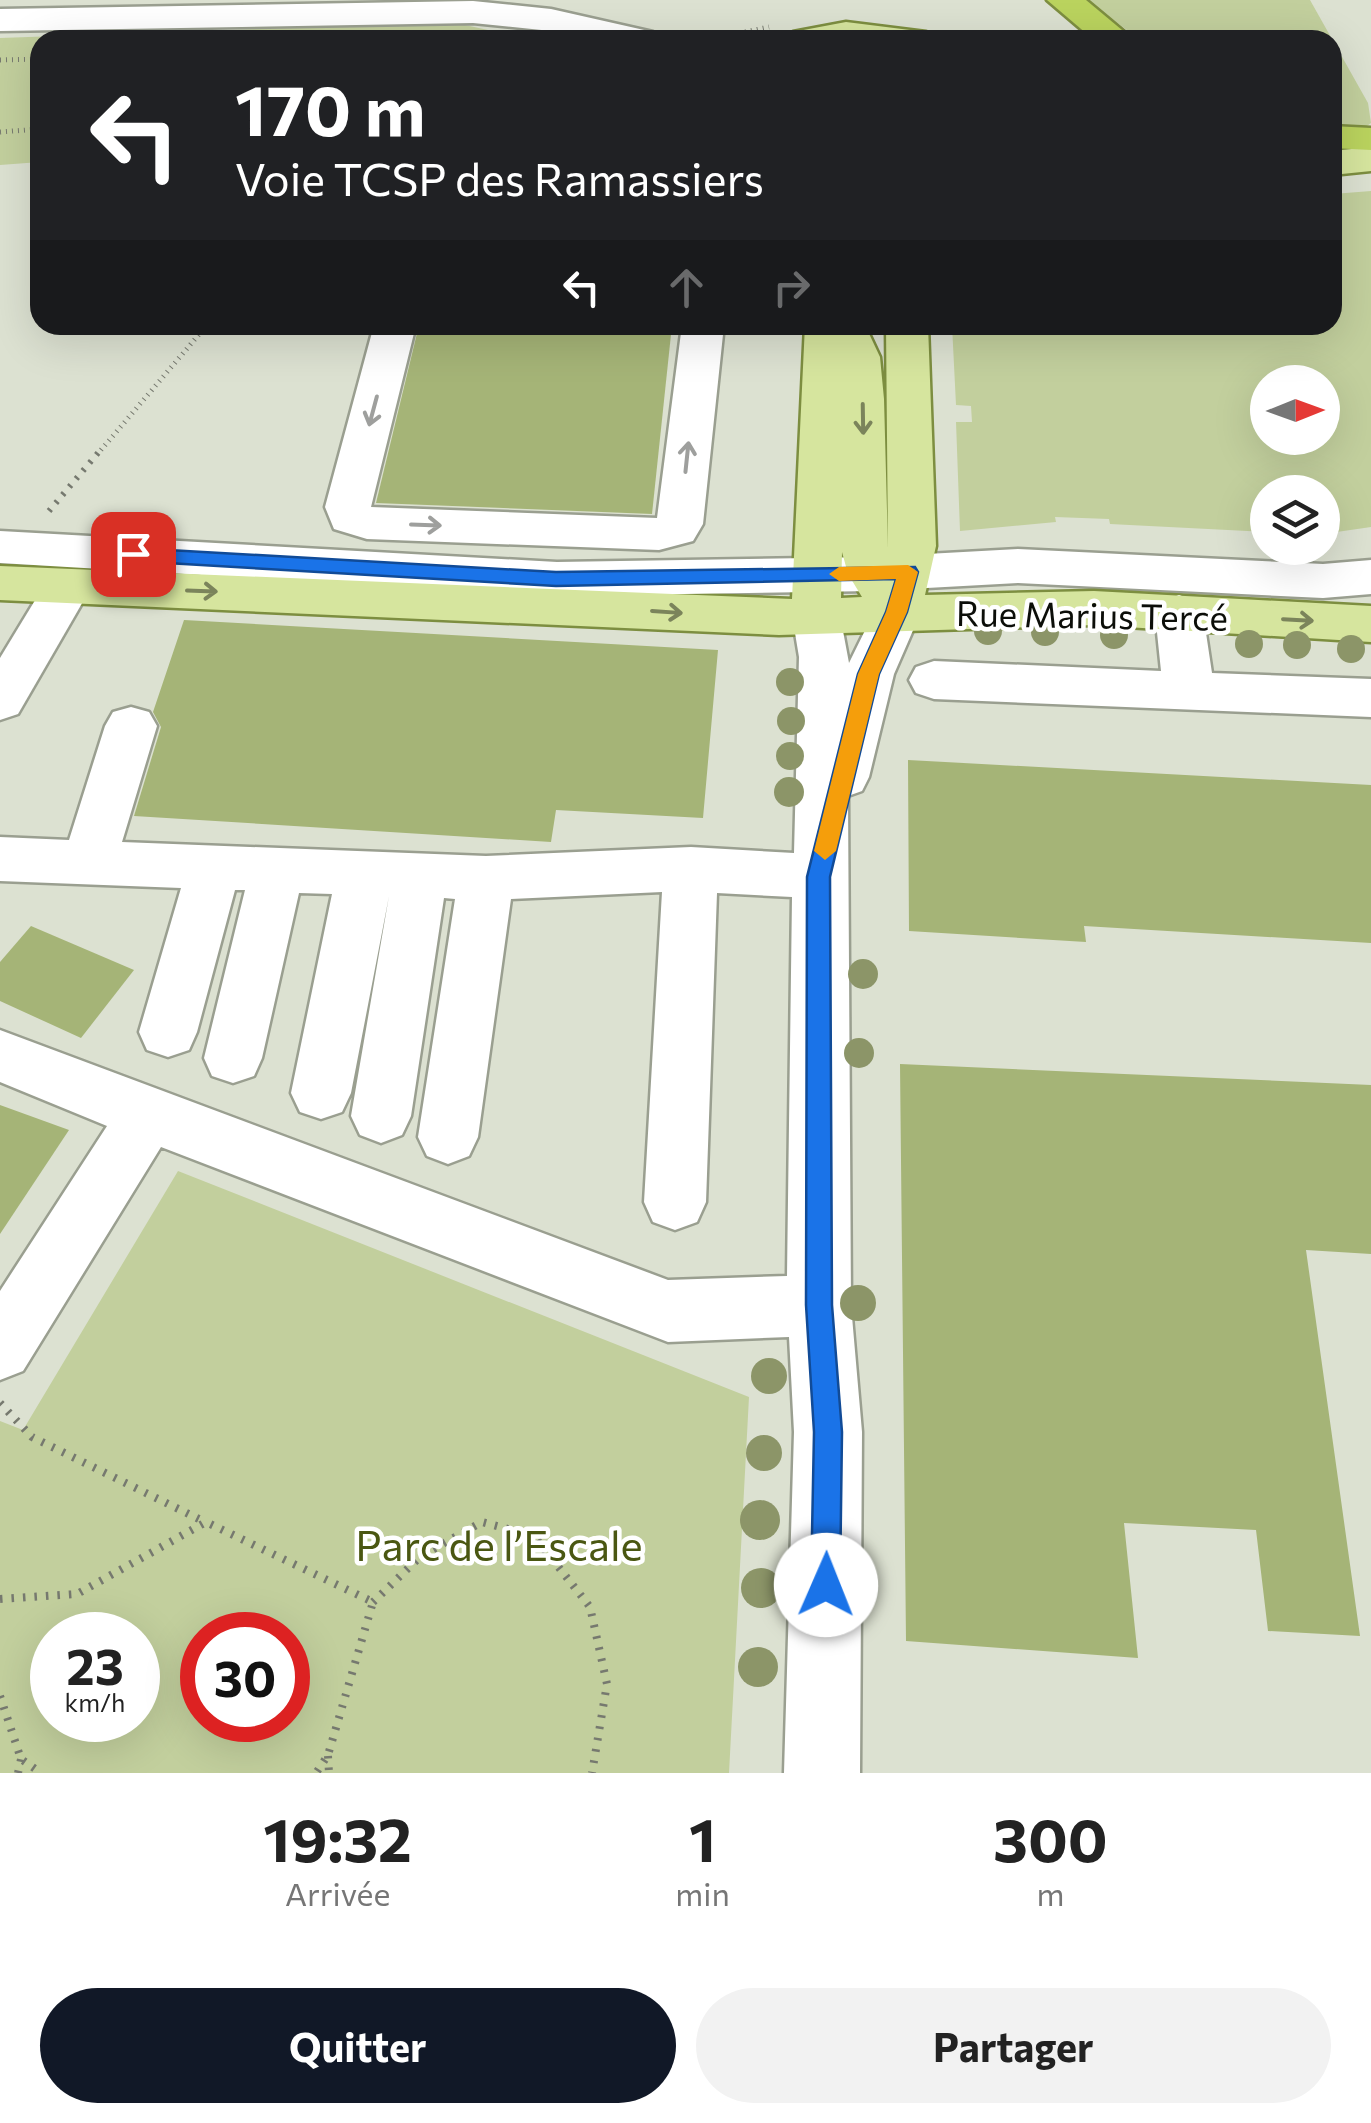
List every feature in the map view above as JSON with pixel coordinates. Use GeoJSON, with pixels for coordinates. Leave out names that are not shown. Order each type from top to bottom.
{"type":"FeatureCollection","features":[{"type":"Feature","properties":{"kind":"highway"},"geometry":{"type":"LineString","coordinates":[[1064,0],[1103,30]]}},
{"type":"Feature","properties":{"kind":"highway"},"geometry":{"type":"LineString","coordinates":[[1342,138],[1371,139]]}},
{"type":"Feature","properties":{"kind":"main road"},"geometry":{"type":"LineString","coordinates":[[807,30],[826,21],[830,0]]}},
{"type":"Feature","properties":{"kind":"main road"},"geometry":{"type":"LineString","coordinates":[[869,0],[901,30]]}},
{"type":"Feature","properties":{"kind":"main road"},"geometry":{"type":"LineString","coordinates":[[1342,161],[1371,158]]}},
{"type":"Feature","properties":{"kind":"main road"},"geometry":{"type":"LineString","coordinates":[[1342,179],[1371,176]]}},
{"type":"Feature","properties":{"kind":"main road"},"geometry":{"type":"LineString","coordinates":[[817,594],[826,335]]}},
{"type":"Feature","properties":{"kind":"main road"},"geometry":{"type":"LineString","coordinates":[[848,335],[858,357],[862,400],[864,547],[892,586],[912,546],[907,335]]}},
{"type":"Feature","properties":{"kind":"main road","name":"Rue Marius Tercé"},"geometry":{"type":"LineString","coordinates":[[0,583],[753,616],[817,594],[892,586],[1094,608],[1371,624]]}},
{"type":"Feature","properties":{"kind":"street"},"geometry":{"type":"LineString","coordinates":[[0,20],[96,9],[473,12],[551,20],[596,30]]}},
{"type":"Feature","properties":{"kind":"street"},"geometry":{"type":"LineString","coordinates":[[392,335],[348,507],[351,518],[367,523],[659,534],[676,530],[680,524],[701,335]]}},
{"type":"Feature","properties":{"kind":"street"},"geometry":{"type":"LineString","coordinates":[[0,547],[817,594],[824,657],[819,877],[819,1305],[828,1432],[822,1773]]}},
{"type":"Feature","properties":{"kind":"street"},"geometry":{"type":"LineString","coordinates":[[819,877],[892,586],[1018,566],[1323,580],[1371,577]]}},
{"type":"Feature","properties":{"kind":"street"},"geometry":{"type":"LineString","coordinates":[[0,701],[68,586]]}},
{"type":"Feature","properties":{"kind":"street"},"geometry":{"type":"LineString","coordinates":[[1179,613],[1189,690]]}},
{"type":"Feature","properties":{"kind":"street"},"geometry":{"type":"LineString","coordinates":[[934,680],[1371,698]]}},
{"type":"Feature","properties":{"kind":"street"},"geometry":{"type":"LineString","coordinates":[[88,863],[131,726]]}},
{"type":"Feature","properties":{"kind":"street"},"geometry":{"type":"LineString","coordinates":[[0,859],[486,878],[691,868],[819,877]]}},
{"type":"Feature","properties":{"kind":"street"},"geometry":{"type":"LineString","coordinates":[[168,1032],[214,868]]}},
{"type":"Feature","properties":{"kind":"street"},"geometry":{"type":"LineString","coordinates":[[676,1202],[691,868]]}},
{"type":"Feature","properties":{"kind":"street"},"geometry":{"type":"LineString","coordinates":[[233,1058],[277,870]]}},
{"type":"Feature","properties":{"kind":"street"},"geometry":{"type":"LineString","coordinates":[[322,1093],[364,874]]}},
{"type":"Feature","properties":{"kind":"street"},"geometry":{"type":"LineString","coordinates":[[381,1116],[420,876]]}},
{"type":"Feature","properties":{"kind":"street"},"geometry":{"type":"LineString","coordinates":[[448,1137],[486,878]]}},
{"type":"Feature","properties":{"kind":"street"},"geometry":{"type":"LineString","coordinates":[[0,1054],[148,1116],[668,1311],[819,1305]]}},
{"type":"Feature","properties":{"kind":"street"},"geometry":{"type":"LineString","coordinates":[[0,1350],[148,1116]]}},
{"type":"Feature","properties":{"kind":"path"},"geometry":{"type":"LineString","coordinates":[[0,60],[30,60]]}},
{"type":"Feature","properties":{"kind":"path"},"geometry":{"type":"LineString","coordinates":[[0,132],[30,129]]}},
{"type":"Feature","properties":{"kind":"path"},"geometry":{"type":"LineString","coordinates":[[42,520],[198,335]]}},
{"type":"Feature","properties":{"kind":"path"},"geometry":{"type":"LineString","coordinates":[[0,1403],[32,1436],[373,1602]]}},
{"type":"Feature","properties":{"kind":"path"},"geometry":{"type":"LineString","coordinates":[[0,1599],[77,1594],[206,1522]]}},
{"type":"Feature","properties":{"kind":"path"},"geometry":{"type":"LineString","coordinates":[[316,1773],[328,1755],[373,1602],[422,1556],[482,1522],[534,1536],[590,1607],[607,1684],[592,1773]]}},
{"type":"Feature","properties":{"kind":"path"},"geometry":{"type":"LineString","coordinates":[[0,1696],[22,1759],[41,1773]]}},
{"type":"Feature","properties":{"kind":"path"},"geometry":{"type":"LineString","coordinates":[[328,1755],[329,1773]]}},
{"type":"Feature","properties":{"kind":"path"},"geometry":{"type":"LineString","coordinates":[[18,1773],[22,1759]]}},
{"type":"Feature","properties":{"kind":"green space"},"geometry":{"type":"Polygon","coordinates":[[[1087,0],[1310,0],[1327,30],[1127,30],[1087,0]]]}},
{"type":"Feature","properties":{"kind":"green space"},"geometry":{"type":"Polygon","coordinates":[[[451,22],[488,30],[226,30],[451,22]]]}},
{"type":"Feature","properties":{"kind":"green space"},"geometry":{"type":"Polygon","coordinates":[[[30,37],[30,163],[0,165],[0,38],[30,37]]]}},
{"type":"Feature","properties":{"kind":"green space"},"geometry":{"type":"Polygon","coordinates":[[[1342,57],[1368,103],[1371,123],[1360,131],[1342,130],[1342,57]]]}},
{"type":"Feature","properties":{"kind":"green space"},"geometry":{"type":"Polygon","coordinates":[[[1371,191],[1371,527],[1340,532],[1340,475],[1250,475],[1250,531],[1110,524],[1109,519],[1055,517],[1056,522],[960,531],[956,422],[972,422],[971,406],[956,405],[952,335],[1342,335],[1342,193],[1371,191]]]}},
{"type":"Feature","properties":{"kind":"green space","name":"Parc de l’Escale"},"geometry":{"type":"Polygon","coordinates":[[[178,1171],[749,1397],[729,1773],[0,1773],[0,1421],[23,1430],[178,1171]]]}},
{"type":"Feature","properties":{"kind":"building"},"geometry":{"type":"Polygon","coordinates":[[[417,335],[671,335],[652,514],[376,503],[417,335]]]}},
{"type":"Feature","properties":{"kind":"building"},"geometry":{"type":"Polygon","coordinates":[[[184,620],[718,650],[703,818],[556,810],[551,842],[134,816],[161,727],[153,712],[184,620]]]}},
{"type":"Feature","properties":{"kind":"building"},"geometry":{"type":"Polygon","coordinates":[[[908,760],[1371,785],[1371,943],[1084,926],[1086,942],[909,931],[908,760]]]}},
{"type":"Feature","properties":{"kind":"building"},"geometry":{"type":"Polygon","coordinates":[[[31,926],[134,970],[81,1038],[0,1001],[0,962],[31,926]]]}},
{"type":"Feature","properties":{"kind":"building"},"geometry":{"type":"Polygon","coordinates":[[[900,1064],[1371,1085],[1371,1254],[1306,1250],[1360,1636],[1268,1631],[1256,1530],[1124,1523],[1138,1658],[906,1641],[900,1064]]]}},
{"type":"Feature","properties":{"kind":"building"},"geometry":{"type":"Polygon","coordinates":[[[0,1105],[69,1130],[0,1234],[0,1105]]]}},
{"type":"Feature","properties":{"kind":"slow traffic"},"geometry":{"type":"LineString","coordinates":[[825,851],[869,674],[896,612],[908,572],[839,574]]}},
{"type":"Feature","properties":{"kind":"route"},"geometry":{"type":"LineString","coordinates":[[133,554],[556,579],[908,572],[896,612],[869,674],[819,877],[819,1305],[828,1432],[826,1585]]}}]}
